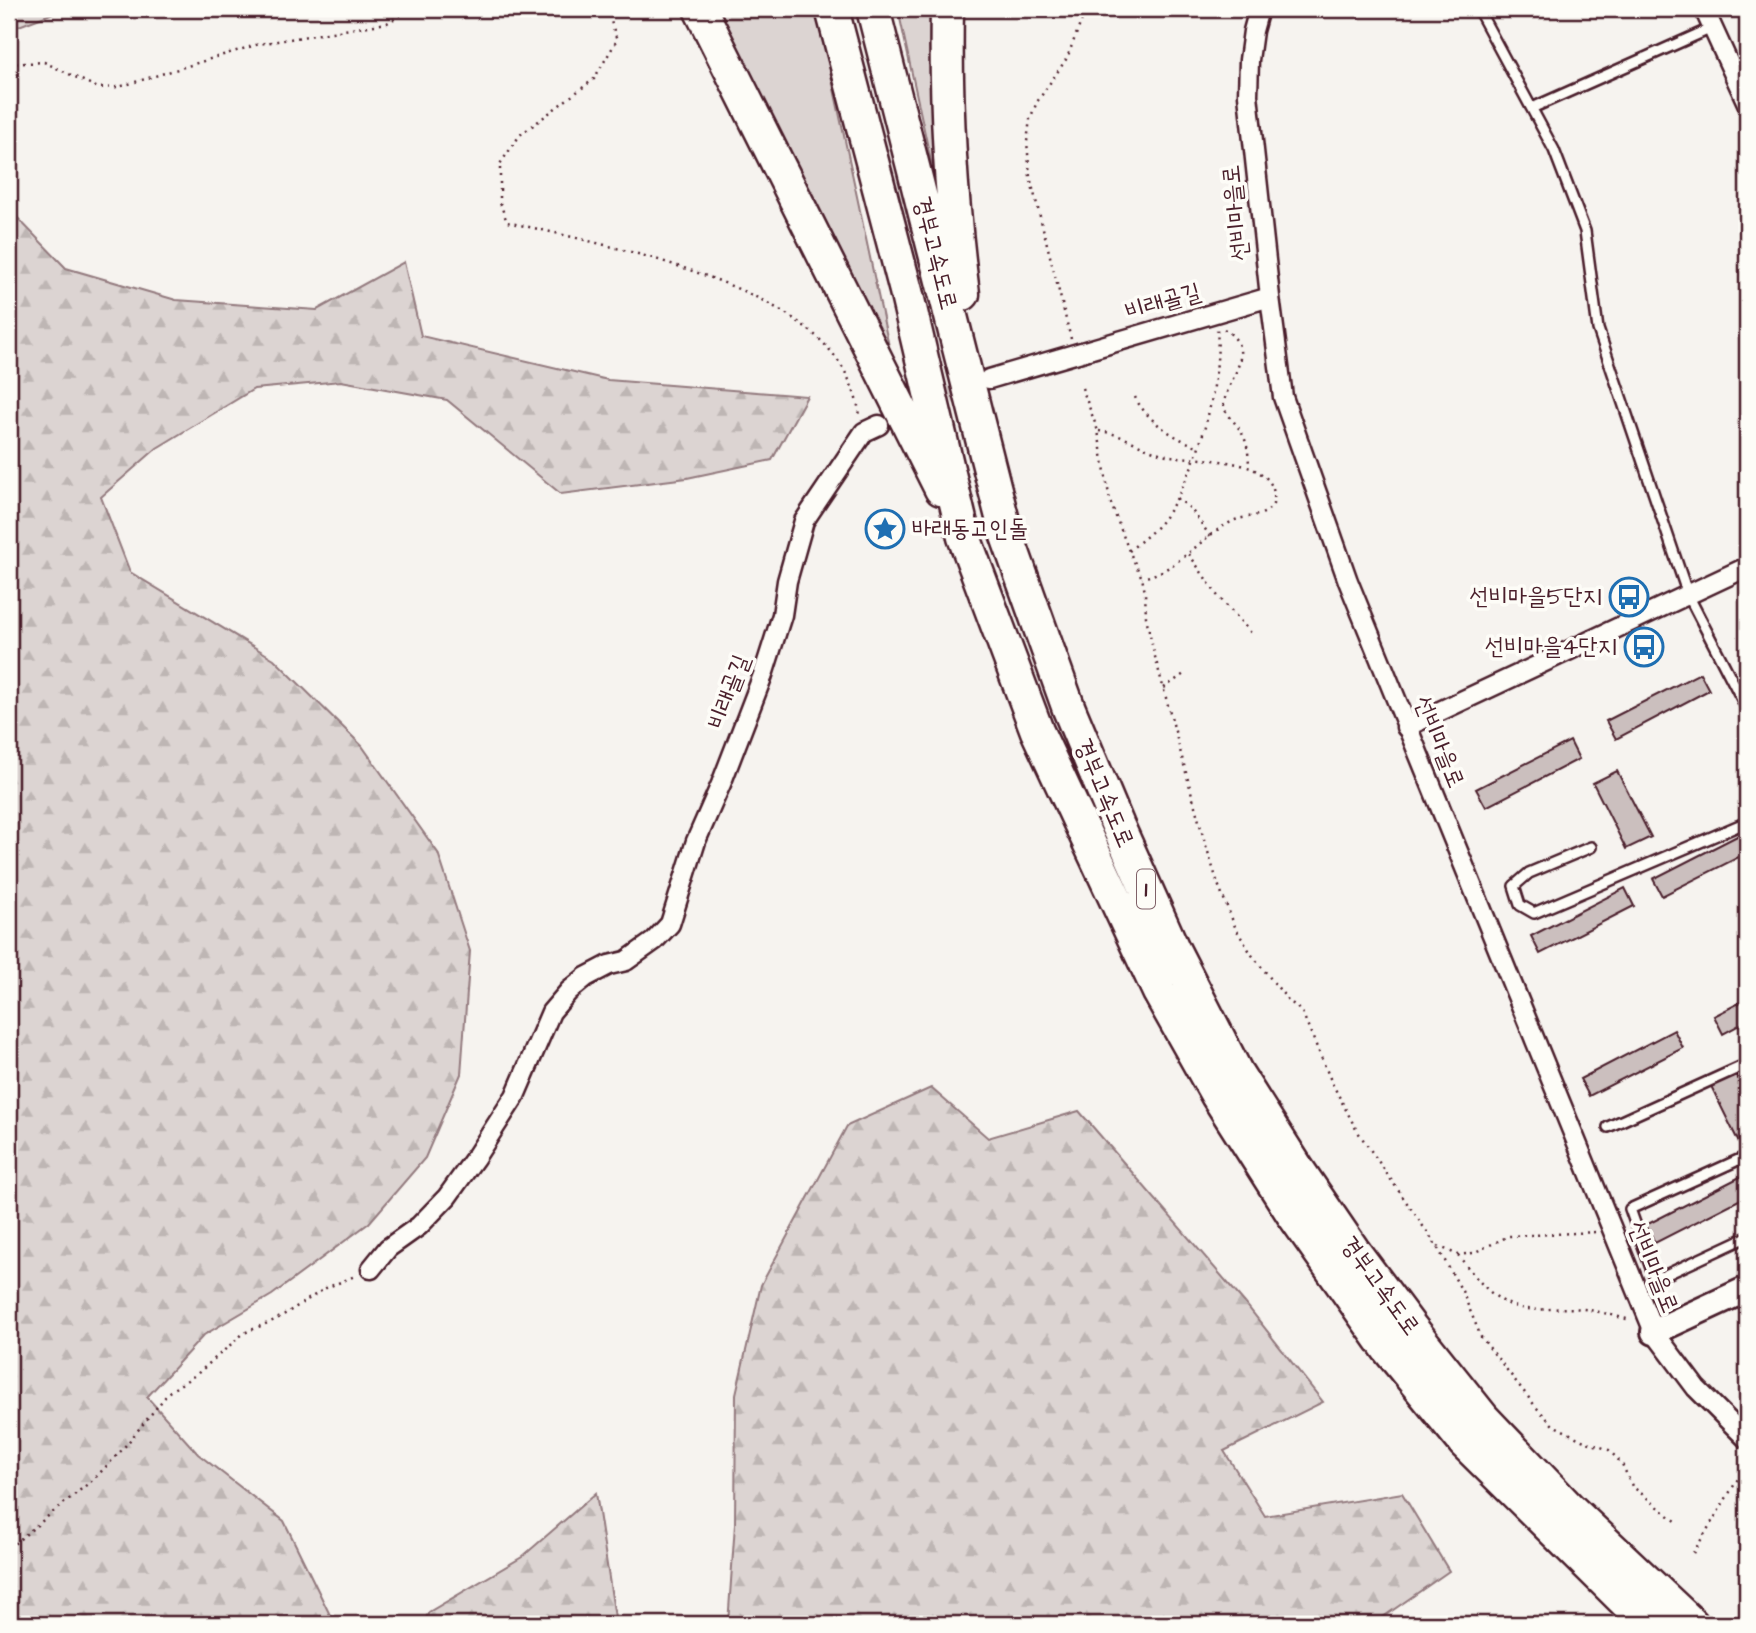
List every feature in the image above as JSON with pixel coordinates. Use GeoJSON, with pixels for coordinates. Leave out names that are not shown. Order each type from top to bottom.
{"type":"FeatureCollection","features":[{"type":"Feature","properties":{"kind":"highway"},"geometry":{"type":"LineString","coordinates":[[700,9],[964,537]]}},
{"type":"Feature","properties":{"kind":"highway","name":"경부고속도로"},"geometry":{"type":"LineString","coordinates":[[832,9],[906,291],[964,537],[1037,731],[1159,992],[1225,1107],[1292,1213],[1388,1349],[1464,1442],[1567,1547],[1648,1624]]}},
{"type":"Feature","properties":{"kind":"highway","name":"경부고속도로"},"geometry":{"type":"LineString","coordinates":[[873,9],[1006,533],[1064,697],[1173,949],[1236,1072],[1353,1251],[1412,1329],[1483,1418],[1570,1510],[1692,1624]]}},
{"type":"Feature","properties":{"kind":"highway"},"geometry":{"type":"LineString","coordinates":[[947,9],[948,134],[952,208],[973,374],[1006,533]]}},
{"type":"Feature","properties":{"kind":"main road"},"geometry":{"type":"LineString","coordinates":[[1647,1325],[1747,1289]]}},
{"type":"Feature","properties":{"kind":"street","name":"선비마을로"},"geometry":{"type":"LineString","coordinates":[[1259,9],[1250,50],[1248,95],[1283,397],[1348,581],[1647,1325],[1696,1388],[1747,1439]]}},
{"type":"Feature","properties":{"kind":"street"},"geometry":{"type":"LineString","coordinates":[[1704,9],[1747,103]]}},
{"type":"Feature","properties":{"kind":"street","name":"비래골길"},"geometry":{"type":"LineString","coordinates":[[989,379],[1270,296]]}},
{"type":"Feature","properties":{"kind":"street","name":"비래골길"},"geometry":{"type":"LineString","coordinates":[[371,1269],[388,1248],[419,1226],[447,1197],[475,1158],[514,1096],[551,1012],[569,990],[586,977],[625,961],[654,941],[670,925],[696,841],[763,675],[782,615],[787,581],[804,521],[871,428]]}},
{"type":"Feature","properties":{"kind":"street"},"geometry":{"type":"LineString","coordinates":[[1406,727],[1747,568]]}},
{"type":"Feature","properties":{"kind":"lane"},"geometry":{"type":"LineString","coordinates":[[1478,9],[1554,150],[1585,231],[1598,329],[1688,595],[1747,709]]}},
{"type":"Feature","properties":{"kind":"lane"},"geometry":{"type":"LineString","coordinates":[[1531,108],[1712,28]]}},
{"type":"Feature","properties":{"kind":"lane"},"geometry":{"type":"LineString","coordinates":[[1591,847],[1529,873],[1514,886],[1520,905],[1534,913],[1747,822]]}},
{"type":"Feature","properties":{"kind":"lane"},"geometry":{"type":"LineString","coordinates":[[1608,1127],[1747,1064]]}},
{"type":"Feature","properties":{"kind":"lane"},"geometry":{"type":"LineString","coordinates":[[1747,1156],[1630,1209],[1653,1274],[1661,1277],[1747,1237]]}},
{"type":"Feature","properties":{"kind":"path"},"geometry":{"type":"LineString","coordinates":[[9,64],[44,62],[98,88],[119,87],[259,44],[387,23],[411,9]]}},
{"type":"Feature","properties":{"kind":"path"},"geometry":{"type":"LineString","coordinates":[[607,9],[617,40],[594,79],[520,135],[500,164],[500,203],[507,222],[651,257],[733,287],[787,313],[828,348],[854,386],[871,428]]}},
{"type":"Feature","properties":{"kind":"path"},"geometry":{"type":"LineString","coordinates":[[1074,354],[1030,177],[1027,142],[1030,119],[1037,102],[1067,58],[1086,9]]}},
{"type":"Feature","properties":{"kind":"path"},"geometry":{"type":"LineString","coordinates":[[1129,551],[1166,517],[1182,487],[1212,398],[1217,328],[1225,330],[1238,345],[1238,372],[1223,404],[1243,433],[1249,454],[1249,467]]}},
{"type":"Feature","properties":{"kind":"path"},"geometry":{"type":"LineString","coordinates":[[1082,388],[1098,431],[1110,501],[1142,578],[1146,617],[1203,836],[1236,929],[1252,956],[1279,990],[1302,1012],[1332,1083],[1356,1129],[1436,1245],[1462,1291],[1482,1337],[1536,1407],[1553,1424],[1582,1440],[1609,1450],[1622,1464],[1632,1486],[1676,1522]]}},
{"type":"Feature","properties":{"kind":"path"},"geometry":{"type":"LineString","coordinates":[[1135,397],[1145,412],[1170,434],[1198,446]]}},
{"type":"Feature","properties":{"kind":"path"},"geometry":{"type":"LineString","coordinates":[[1098,431],[1118,434],[1170,456],[1249,467],[1261,472],[1273,486],[1275,494],[1272,507],[1256,516],[1233,520],[1166,570],[1142,578]]}},
{"type":"Feature","properties":{"kind":"path"},"geometry":{"type":"LineString","coordinates":[[1177,498],[1191,509],[1210,536]]}},
{"type":"Feature","properties":{"kind":"path"},"geometry":{"type":"LineString","coordinates":[[1189,554],[1217,595],[1252,635]]}},
{"type":"Feature","properties":{"kind":"path"},"geometry":{"type":"LineString","coordinates":[[1164,688],[1184,674]]}},
{"type":"Feature","properties":{"kind":"path"},"geometry":{"type":"LineString","coordinates":[[1458,1255],[1473,1253],[1509,1236],[1600,1232]]}},
{"type":"Feature","properties":{"kind":"path"},"geometry":{"type":"LineString","coordinates":[[1436,1245],[1458,1255],[1484,1286],[1500,1299],[1517,1307],[1540,1311],[1564,1307],[1583,1309],[1647,1325]]}},
{"type":"Feature","properties":{"kind":"path"},"geometry":{"type":"LineString","coordinates":[[9,1548],[95,1478],[170,1391],[197,1374],[244,1334],[277,1319],[326,1288],[371,1269]]}},
{"type":"Feature","properties":{"kind":"path"},"geometry":{"type":"LineString","coordinates":[[1693,1553],[1747,1464]]}},
{"type":"Feature","properties":{"kind":"path"},"geometry":{"type":"LineString","coordinates":[[13,1624],[51,1620],[72,1624]]}},
{"type":"Feature","properties":{"kind":"green space"},"geometry":{"type":"Polygon","coordinates":[[[9,9],[64,9],[16,27],[9,47],[9,9]]]}},
{"type":"Feature","properties":{"kind":"green space"},"geometry":{"type":"Polygon","coordinates":[[[713,9],[817,9],[894,370],[713,9]]]}},
{"type":"Feature","properties":{"kind":"green space"},"geometry":{"type":"Polygon","coordinates":[[[898,9],[935,9],[936,185],[898,9]]]}},
{"type":"Feature","properties":{"kind":"green space"},"geometry":{"type":"Polygon","coordinates":[[[9,209],[66,268],[176,300],[317,310],[404,262],[421,336],[608,380],[807,396],[772,460],[687,478],[561,494],[447,400],[341,381],[254,389],[157,448],[101,497],[130,572],[274,659],[362,746],[438,853],[470,951],[461,1074],[425,1158],[369,1223],[272,1295],[204,1335],[147,1397],[198,1454],[284,1521],[330,1615],[330,1624],[9,1624],[9,209]]]}},
{"type":"Feature","properties":{"kind":"green space"},"geometry":{"type":"Polygon","coordinates":[[[931,1088],[988,1138],[1079,1111],[1245,1303],[1323,1402],[1224,1451],[1265,1516],[1402,1493],[1449,1571],[1373,1624],[728,1624],[735,1524],[736,1394],[761,1285],[847,1126],[931,1088]]]}},
{"type":"Feature","properties":{"kind":"green space"},"geometry":{"type":"Polygon","coordinates":[[[596,1493],[616,1624],[423,1624],[429,1612],[522,1557],[596,1493]]]}},
{"type":"Feature","properties":{"kind":"building"},"geometry":{"type":"Polygon","coordinates":[[[1700,673],[1709,690],[1616,739],[1606,721],[1700,673]]]}},
{"type":"Feature","properties":{"kind":"building"},"geometry":{"type":"Polygon","coordinates":[[[1570,741],[1579,759],[1486,807],[1476,789],[1570,741]]]}},
{"type":"Feature","properties":{"kind":"building"},"geometry":{"type":"Polygon","coordinates":[[[1617,771],[1651,837],[1626,849],[1593,783],[1617,771]]]}},
{"type":"Feature","properties":{"kind":"building"},"geometry":{"type":"Polygon","coordinates":[[[1747,831],[1747,853],[1662,896],[1653,879],[1747,831]]]}},
{"type":"Feature","properties":{"kind":"building"},"geometry":{"type":"Polygon","coordinates":[[[1625,888],[1634,906],[1540,954],[1531,936],[1625,888]]]}},
{"type":"Feature","properties":{"kind":"building"},"geometry":{"type":"Polygon","coordinates":[[[1747,999],[1747,1021],[1723,1034],[1714,1016],[1747,999]]]}},
{"type":"Feature","properties":{"kind":"building"},"geometry":{"type":"Polygon","coordinates":[[[1674,1030],[1683,1048],[1589,1096],[1580,1079],[1674,1030]]]}},
{"type":"Feature","properties":{"kind":"building"},"geometry":{"type":"Polygon","coordinates":[[[1736,1074],[1747,1098],[1747,1151],[1744,1153],[1711,1086],[1736,1074]]]}},
{"type":"Feature","properties":{"kind":"building"},"geometry":{"type":"Polygon","coordinates":[[[1740,1177],[1747,1196],[1655,1243],[1646,1225],[1740,1177]]]}},
{"type":"Feature","properties":{"kind":"tunnel"},"geometry":{"type":"LineString","coordinates":[[925,406],[977,384]]}},
{"type":"Feature","properties":{"kind":"place","name":"바래동고인돌"},"geometry":{"type":"Point","coordinates":[885,529]}},
{"type":"Feature","properties":{"kind":"place","name":"선비마을5단지"},"geometry":{"type":"Point","coordinates":[1629,597]}},
{"type":"Feature","properties":{"kind":"place","name":"선비마을4단지"},"geometry":{"type":"Point","coordinates":[1644,647]}}]}
